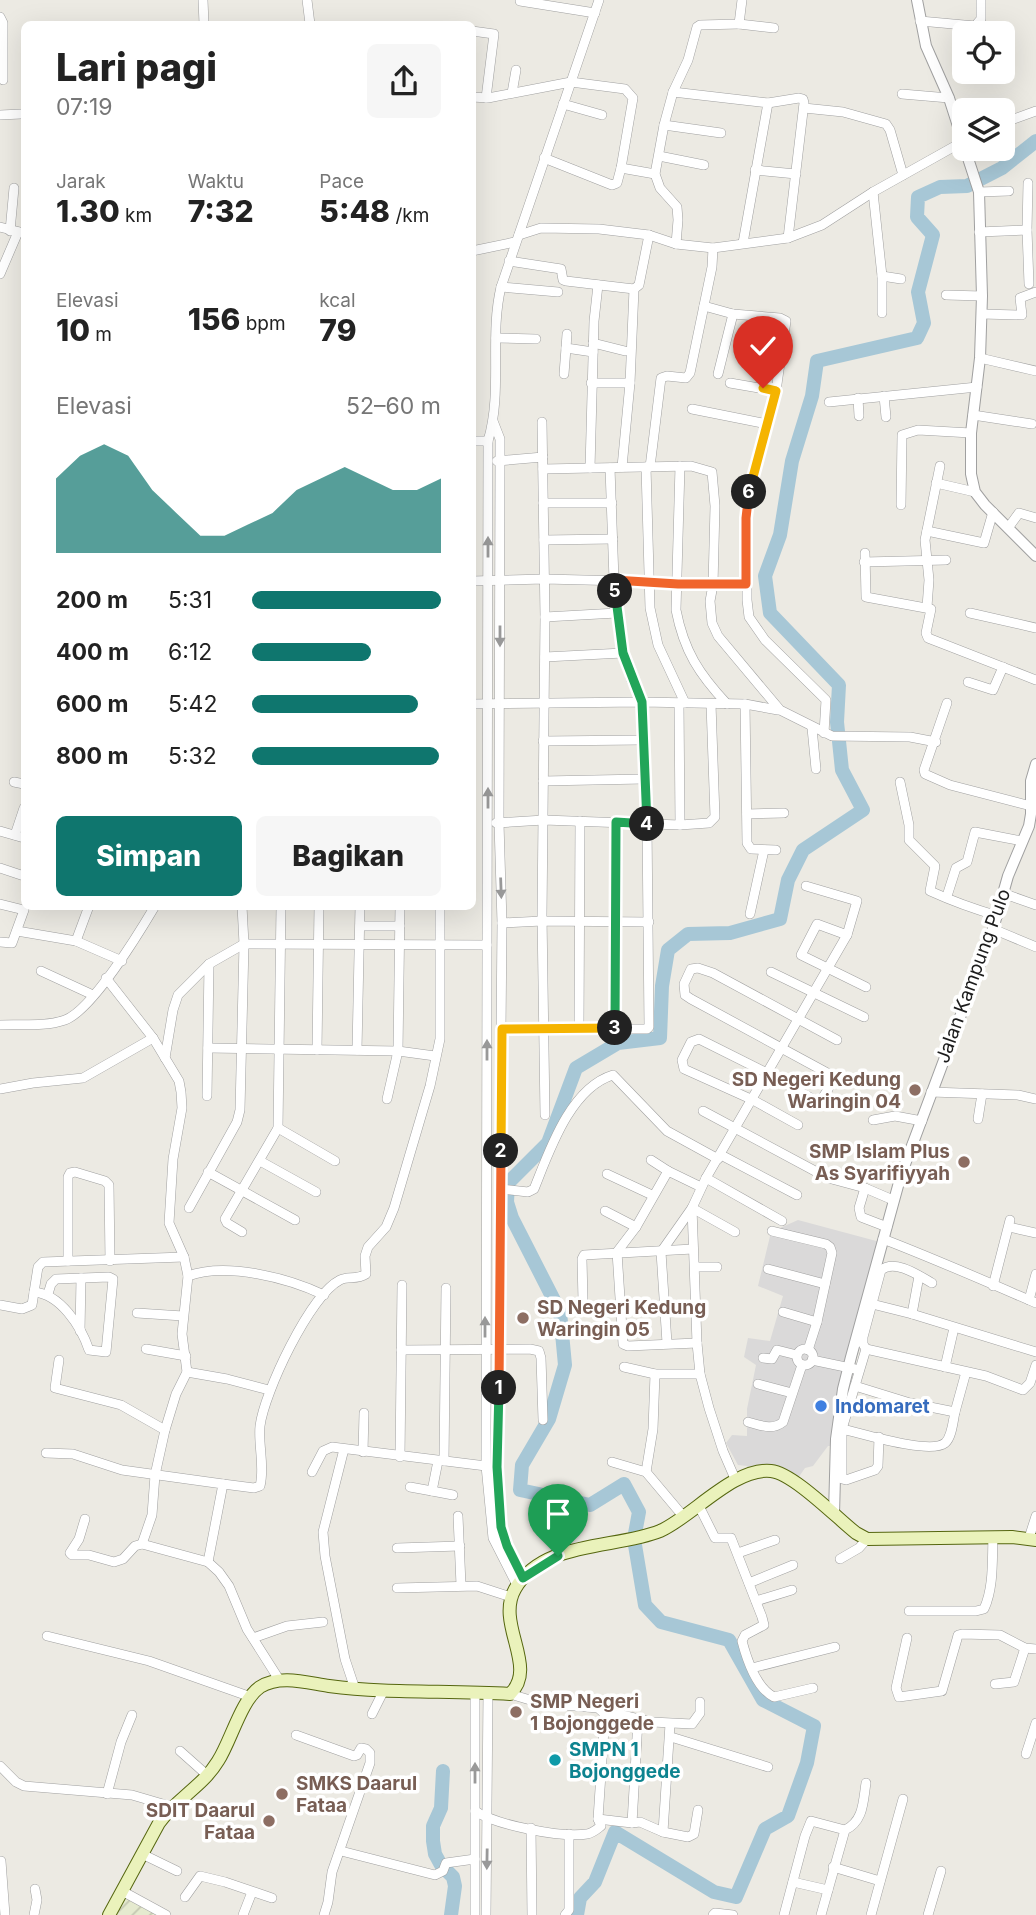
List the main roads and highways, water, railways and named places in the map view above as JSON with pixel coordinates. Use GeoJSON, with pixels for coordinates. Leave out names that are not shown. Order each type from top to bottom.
{"type":"FeatureCollection","features":[{"type":"Feature","properties":{"kind":"main road"},"geometry":{"type":"LineString","coordinates":[[108,1915],[159,1823],[218,1762],[251,1697],[261,1687],[280,1681],[352,1689],[510,1694],[518,1687],[521,1678],[510,1625],[517,1587],[558,1556],[584,1546],[659,1531],[736,1481],[760,1471],[777,1472],[789,1478],[867,1539],[1032,1539]]}},
{"type":"Feature","properties":{"kind":"waterway"},"geometry":{"type":"LineString","coordinates":[[577,1915],[580,1898],[595,1882],[615,1832],[714,1892],[736,1897],[765,1829],[788,1816],[807,1763],[814,1726],[763,1700],[729,1640],[661,1622],[645,1605],[634,1539],[639,1512],[624,1484],[590,1505],[520,1490],[522,1465],[549,1419],[565,1365],[560,1312],[512,1218],[507,1202],[508,1183],[548,1143],[576,1068],[618,1043],[660,1038],[662,986],[668,950],[688,934],[730,933],[780,919],[788,880],[803,850],[863,810],[842,770],[837,722],[839,685],[770,613],[765,576],[780,535],[792,461],[812,396],[817,361],[917,338],[924,323],[918,292],[933,235],[917,217],[918,197],[940,187],[967,186],[1002,168],[1036,141]]}},
{"type":"Feature","properties":{"kind":"waterway"},"geometry":{"type":"LineString","coordinates":[[443,1771],[441,1808],[433,1826],[433,1841],[435,1854],[441,1865],[453,1877],[455,1886],[451,1915]]}},
{"type":"Feature","properties":{"kind":"place","name":"SD Negeri Kedung Waringin 04"},"geometry":{"type":"Point","coordinates":[915,1090]}},
{"type":"Feature","properties":{"kind":"place","name":"SMP Islam Plus As Syarifiyyah"},"geometry":{"type":"Point","coordinates":[964,1162]}},
{"type":"Feature","properties":{"kind":"place","name":"SD Negeri Kedung Waringin 05"},"geometry":{"type":"Point","coordinates":[523,1318]}},
{"type":"Feature","properties":{"kind":"place","name":"Indomaret"},"geometry":{"type":"Point","coordinates":[821,1406]}},
{"type":"Feature","properties":{"kind":"place","name":"SMP Negeri 1 Bojonggede"},"geometry":{"type":"Point","coordinates":[516,1712]}},
{"type":"Feature","properties":{"kind":"place","name":"SMPN 1 Bojonggede"},"geometry":{"type":"Point","coordinates":[555,1760]}},
{"type":"Feature","properties":{"kind":"place","name":"SMKS Daarul Fataa"},"geometry":{"type":"Point","coordinates":[282,1794]}},
{"type":"Feature","properties":{"kind":"place","name":"SDIT Daarul Fataa"},"geometry":{"type":"Point","coordinates":[269,1821]}}]}
